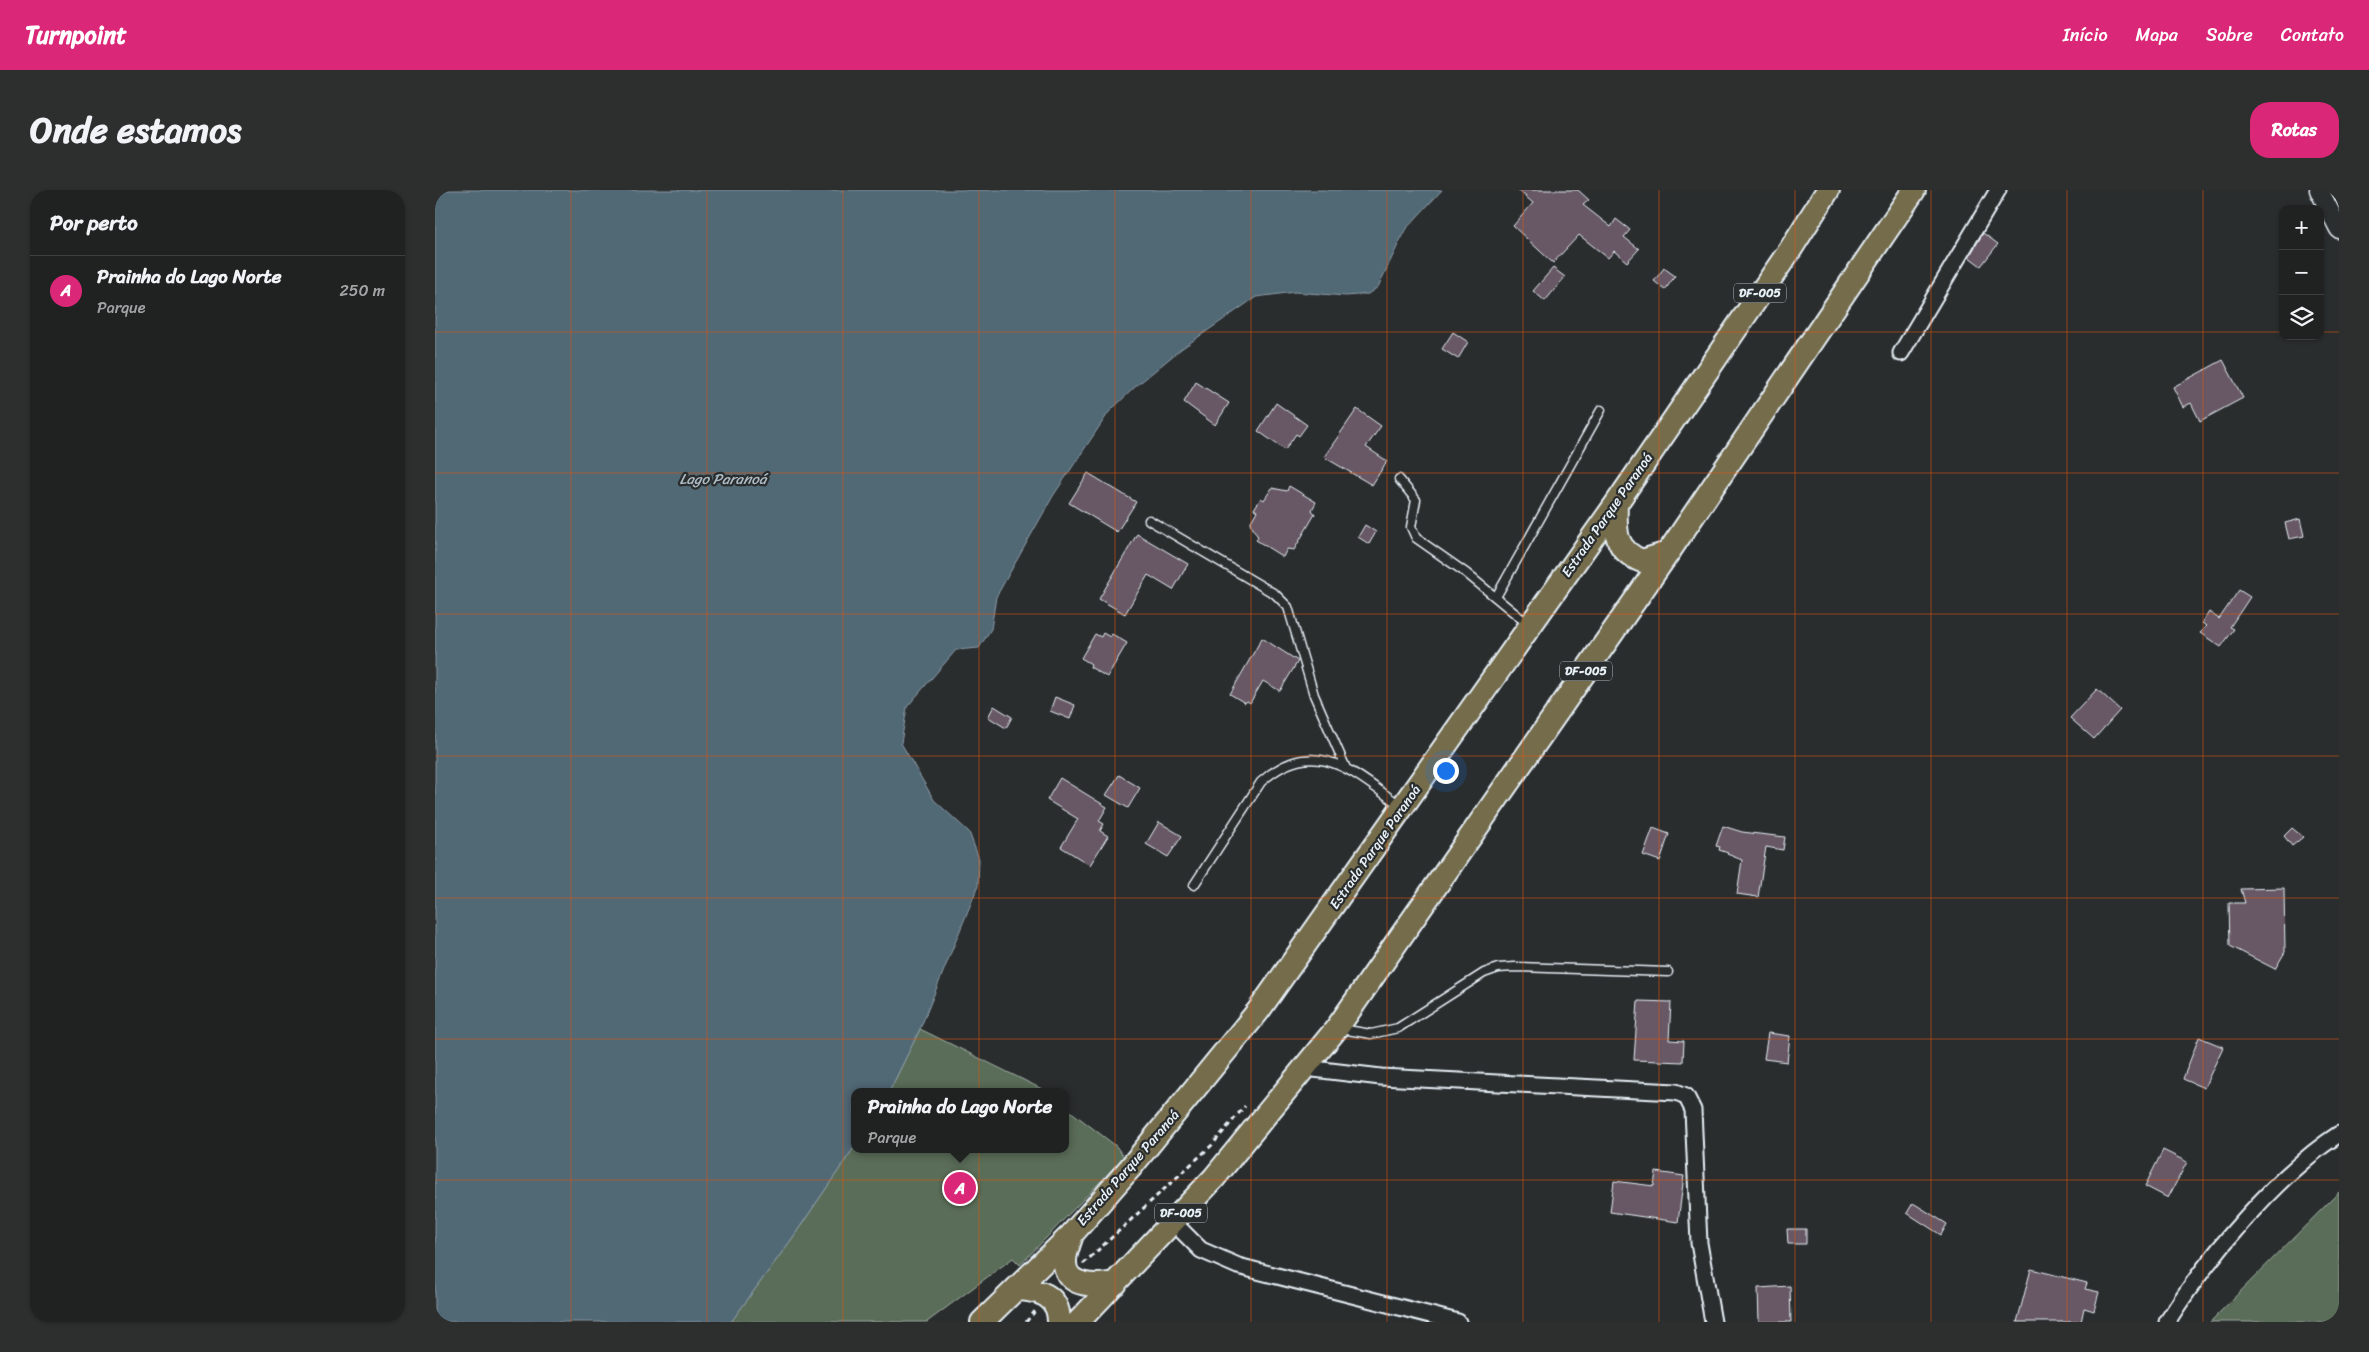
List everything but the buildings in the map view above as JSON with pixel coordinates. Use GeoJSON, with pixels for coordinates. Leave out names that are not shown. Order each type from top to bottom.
{"type":"FeatureCollection","features":[{"type":"Feature","properties":{"kind":"main road","name":"Estrada Parque Paranoá"},"geometry":{"type":"LineString","coordinates":[[982,1322],[1072,1234],[1130,1168],[1259,1010],[1616,504],[1790,250],[1828,190]]}},
{"type":"Feature","properties":{"kind":"main road","name":"DF-005"},"geometry":{"type":"LineString","coordinates":[[1079,1322],[1214,1178],[1337,1028],[1668,554],[1914,190]]}},
{"type":"Feature","properties":{"kind":"main road"},"geometry":{"type":"LineString","coordinates":[[1616,504],[1615,528],[1620,544],[1628,556],[1642,562],[1668,554]]}},
{"type":"Feature","properties":{"kind":"main road"},"geometry":{"type":"LineString","coordinates":[[1072,1234],[1065,1261],[1071,1275],[1085,1285],[1099,1286],[1116,1283]]}},
{"type":"Feature","properties":{"kind":"main road"},"geometry":{"type":"LineString","coordinates":[[1016,1289],[1037,1290],[1048,1297],[1053,1302],[1059,1322]]}},
{"type":"Feature","properties":{"kind":"street"},"geometry":{"type":"LineString","coordinates":[[1901,353],[1998,190]]}},
{"type":"Feature","properties":{"kind":"street"},"geometry":{"type":"LineString","coordinates":[[2319,190],[2339,229]]}},
{"type":"Feature","properties":{"kind":"street"},"geometry":{"type":"LineString","coordinates":[[1305,1068],[1381,1077],[1676,1092],[1686,1096],[1693,1110],[1699,1243],[1713,1322]]}},
{"type":"Feature","properties":{"kind":"street"},"geometry":{"type":"LineString","coordinates":[[2167,1322],[2187,1290],[2285,1176],[2317,1148],[2339,1134]]}},
{"type":"Feature","properties":{"kind":"street"},"geometry":{"type":"LineString","coordinates":[[1173,1222],[1201,1250],[1239,1266],[1459,1322]]}},
{"type":"Feature","properties":{"kind":"lane"},"geometry":{"type":"LineString","coordinates":[[1496,597],[1601,410]]}},
{"type":"Feature","properties":{"kind":"lane"},"geometry":{"type":"LineString","coordinates":[[1399,479],[1416,500],[1411,527],[1415,538],[1496,597],[1529,625]]}},
{"type":"Feature","properties":{"kind":"lane"},"geometry":{"type":"LineString","coordinates":[[1149,520],[1275,594],[1288,607],[1314,695],[1345,766]]}},
{"type":"Feature","properties":{"kind":"lane"},"geometry":{"type":"LineString","coordinates":[[1194,885],[1261,782],[1275,770],[1295,761],[1333,761],[1345,766],[1403,807]]}},
{"type":"Feature","properties":{"kind":"lane"},"geometry":{"type":"LineString","coordinates":[[1337,1028],[1371,1034],[1398,1028],[1484,973],[1498,968],[1668,972]]}},
{"type":"Feature","properties":{"kind":"path"},"geometry":{"type":"LineString","coordinates":[[1071,1275],[1212,1145],[1250,1101]]}},
{"type":"Feature","properties":{"kind":"path"},"geometry":{"type":"LineString","coordinates":[[1026,1322],[1048,1297]]}},
{"type":"Feature","properties":{"kind":"green space"},"geometry":{"type":"Polygon","coordinates":[[[920,1029],[1040,1088],[891,1088],[920,1029]]]}},
{"type":"Feature","properties":{"kind":"green space"},"geometry":{"type":"Polygon","coordinates":[[[1069,1110],[1116,1146],[1124,1157],[1020,1265],[1013,1258],[927,1322],[731,1322],[791,1240],[851,1152],[1069,1153],[1069,1110]]]}},
{"type":"Feature","properties":{"kind":"green space"},"geometry":{"type":"Polygon","coordinates":[[[2339,1192],[2339,1322],[2210,1322],[2339,1192]]]}},
{"type":"Feature","properties":{"kind":"water","name":"Lago Paranoá"},"geometry":{"type":"Polygon","coordinates":[[[435,190],[1442,190],[1405,230],[1378,287],[1368,294],[1346,296],[1295,292],[1256,297],[1181,349],[1135,387],[1109,412],[1053,496],[996,597],[991,629],[979,648],[956,650],[907,707],[901,743],[934,800],[969,832],[979,859],[978,886],[920,1029],[891,1088],[851,1088],[851,1152],[791,1240],[731,1322],[435,1322],[435,190]]]}},
{"type":"Feature","properties":{"kind":"place","name":"Prainha do Lago Norte"},"geometry":{"type":"Point","coordinates":[960,1188]}}]}
